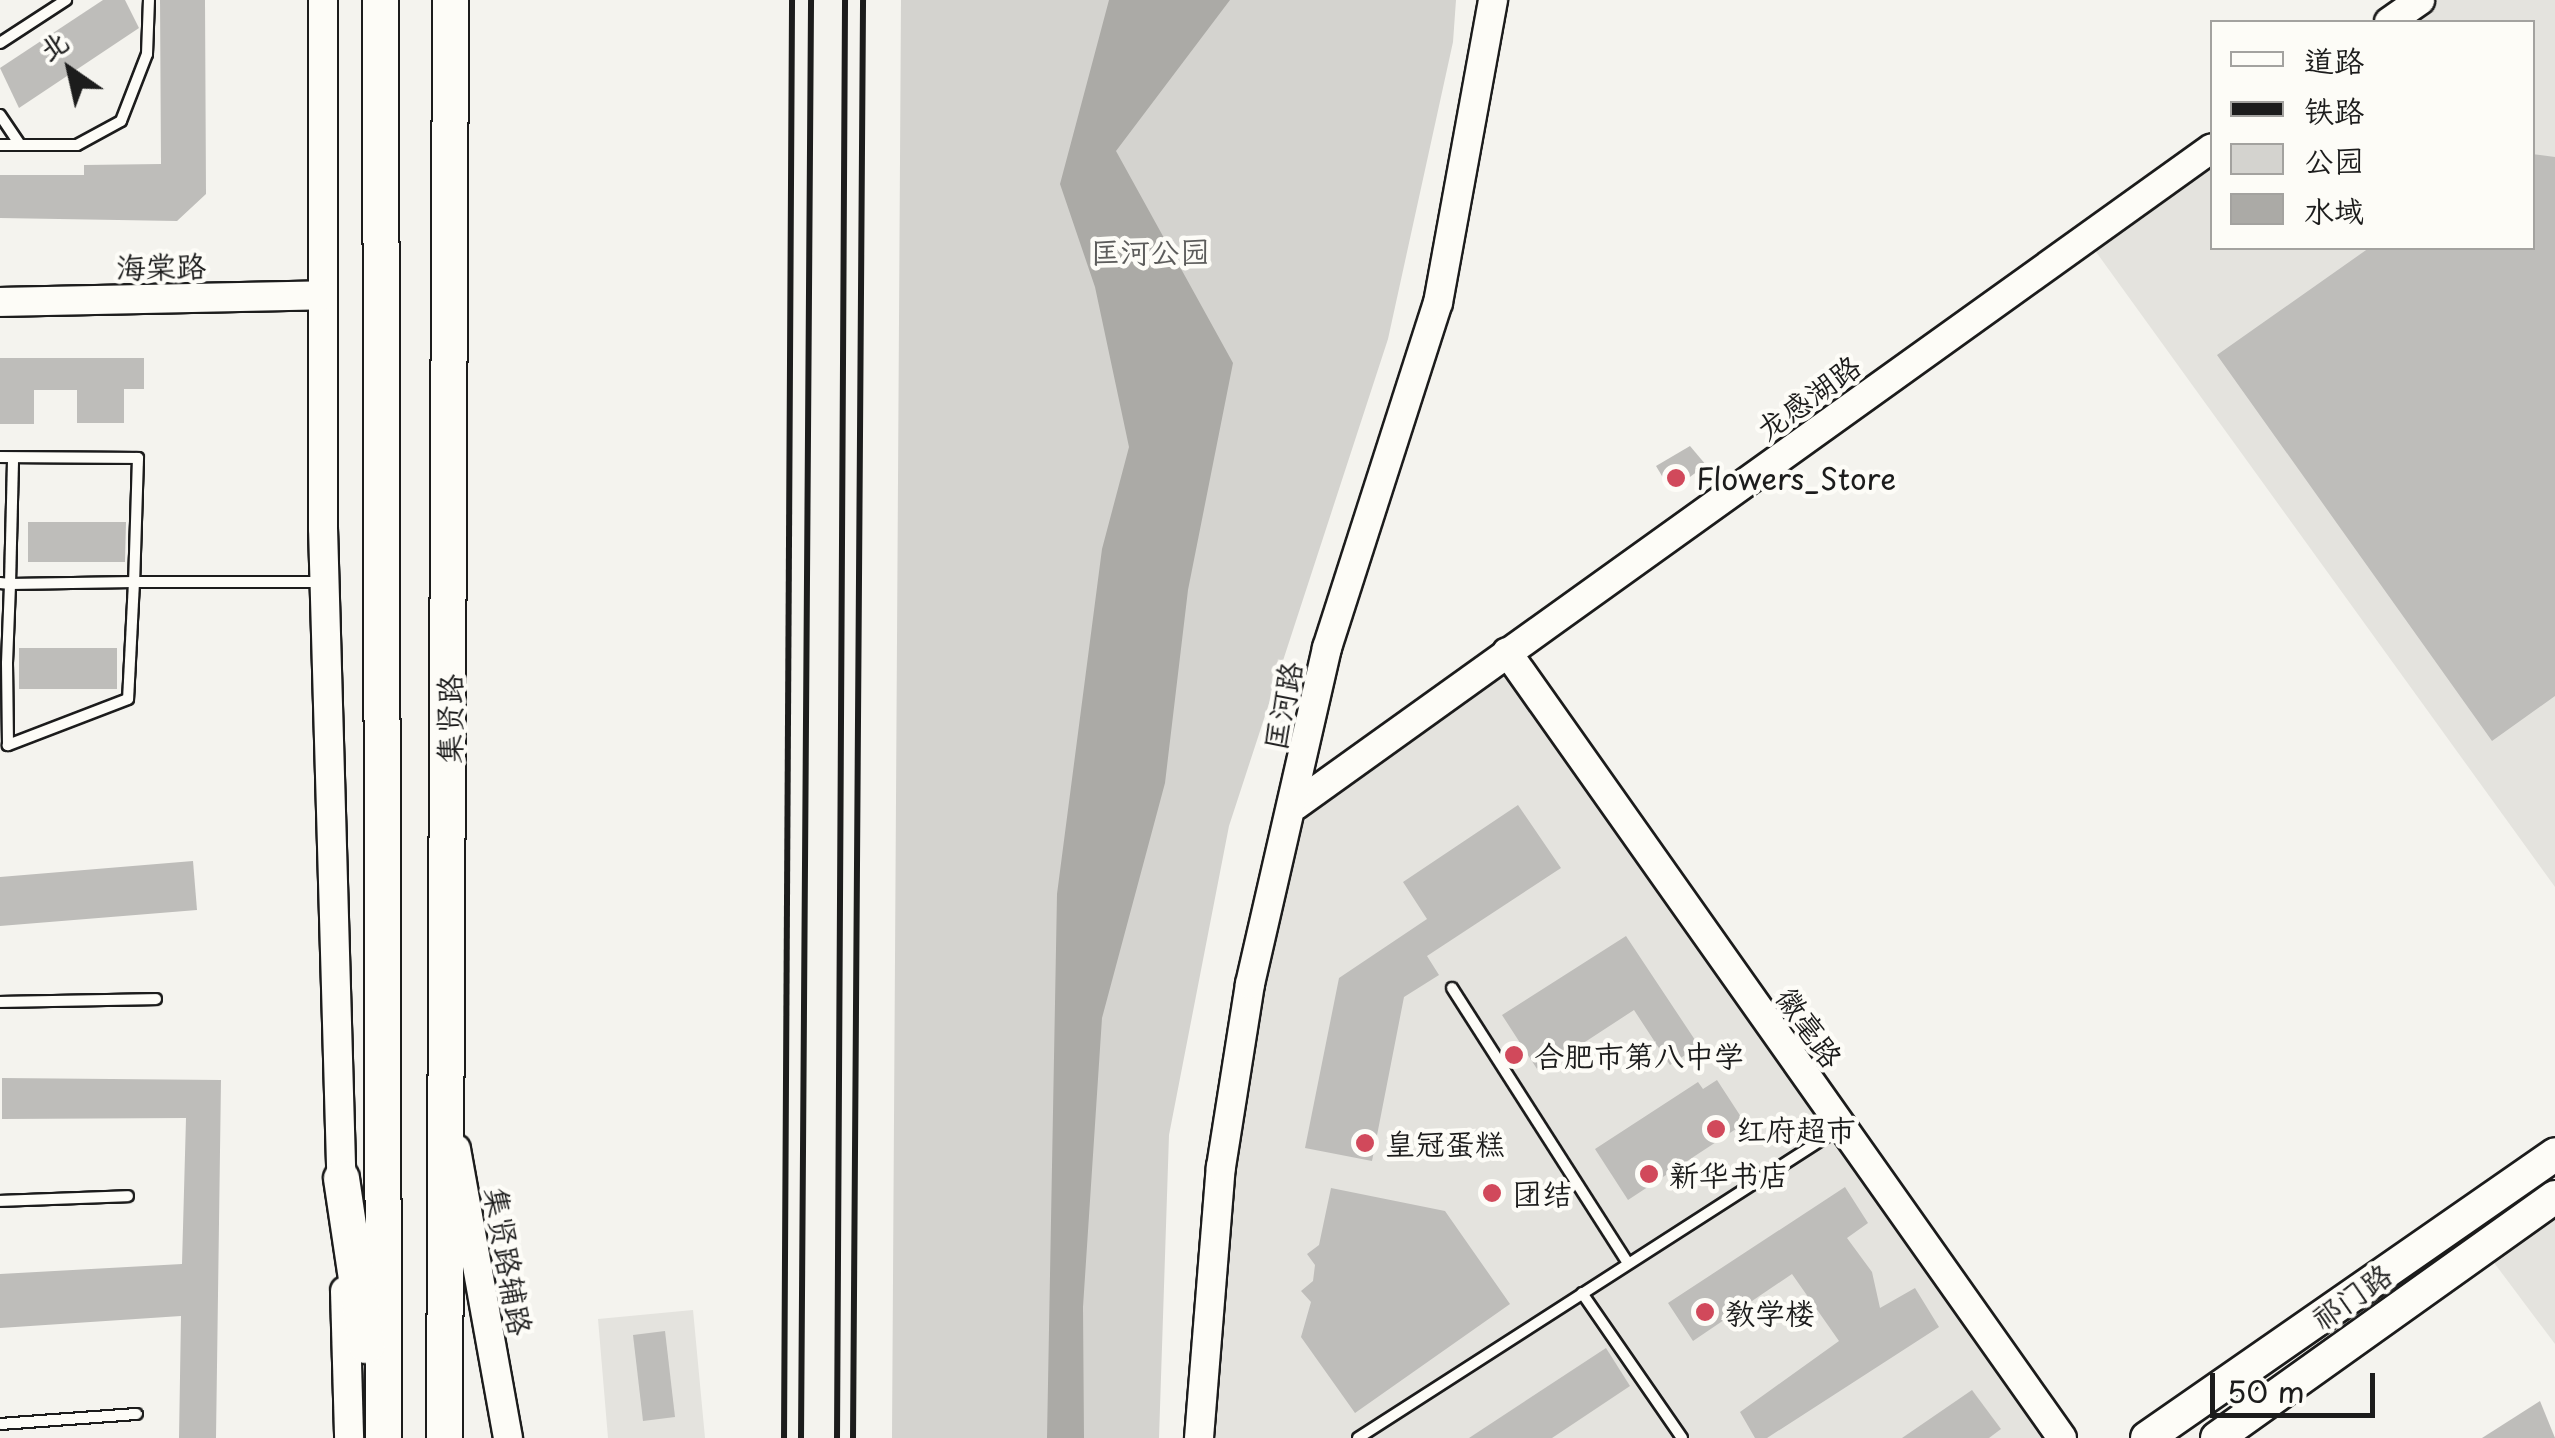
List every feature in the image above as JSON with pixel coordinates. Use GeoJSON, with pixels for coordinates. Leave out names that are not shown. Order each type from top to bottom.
{"type":"FeatureCollection","features":[{"type":"Feature","properties":{"kind":"highway"},"geometry":{"type":"LineString","coordinates":[[380,0],[382,1438]]}},
{"type":"Feature","properties":{"kind":"highway","name":"集贤路"},"geometry":{"type":"LineString","coordinates":[[444,1438],[450,0]]}},
{"type":"Feature","properties":{"kind":"highway"},"geometry":{"type":"LineString","coordinates":[[342,1178],[382,1438]]}},
{"type":"Feature","properties":{"kind":"main road","name":"祁门路"},"geometry":{"type":"LineString","coordinates":[[2147,1438],[2555,1154]]}},
{"type":"Feature","properties":{"kind":"main road","name":"祁门路"},"geometry":{"type":"LineString","coordinates":[[2217,1438],[2555,1197]]}},
{"type":"Feature","properties":{"kind":"street"},"geometry":{"type":"LineString","coordinates":[[323,0],[324,582],[349,1438]]}},
{"type":"Feature","properties":{"kind":"street","name":"匡河路"},"geometry":{"type":"LineString","coordinates":[[1199,1438],[1221,1167],[1250,984],[1296,805],[1327,648],[1438,304],[1493,0]]}},
{"type":"Feature","properties":{"kind":"street"},"geometry":{"type":"LineString","coordinates":[[2392,20],[2420,0]]}},
{"type":"Feature","properties":{"kind":"street","name":"龙感湖路"},"geometry":{"type":"LineString","coordinates":[[1296,805],[2210,149]]}},
{"type":"Feature","properties":{"kind":"street","name":"海棠路"},"geometry":{"type":"LineString","coordinates":[[0,302],[323,295]]}},
{"type":"Feature","properties":{"kind":"street","name":"徽毫路"},"geometry":{"type":"LineString","coordinates":[[1507,652],[2062,1438]]}},
{"type":"Feature","properties":{"kind":"street","name":"集贤路辅路"},"geometry":{"type":"LineString","coordinates":[[447,1096],[508,1438]]}},
{"type":"Feature","properties":{"kind":"lane"},"geometry":{"type":"LineString","coordinates":[[0,44],[66,0]]}},
{"type":"Feature","properties":{"kind":"lane"},"geometry":{"type":"LineString","coordinates":[[0,144],[77,145],[121,122],[147,54],[149,0]]}},
{"type":"Feature","properties":{"kind":"lane"},"geometry":{"type":"LineString","coordinates":[[0,115],[20,145]]}},
{"type":"Feature","properties":{"kind":"lane"},"geometry":{"type":"LineString","coordinates":[[0,458],[14,458],[138,458],[128,699],[4,746],[5,584],[14,458]]}},
{"type":"Feature","properties":{"kind":"lane"},"geometry":{"type":"LineString","coordinates":[[5,584],[324,582]]}},
{"type":"Feature","properties":{"kind":"lane"},"geometry":{"type":"LineString","coordinates":[[1452,988],[1628,1263]]}},
{"type":"Feature","properties":{"kind":"lane"},"geometry":{"type":"LineString","coordinates":[[0,1002],[156,1000]]}},
{"type":"Feature","properties":{"kind":"lane"},"geometry":{"type":"LineString","coordinates":[[1358,1438],[1840,1127]]}},
{"type":"Feature","properties":{"kind":"lane"},"geometry":{"type":"LineString","coordinates":[[0,1201],[128,1196]]}},
{"type":"Feature","properties":{"kind":"lane"},"geometry":{"type":"LineString","coordinates":[[1582,1293],[1682,1438]]}},
{"type":"Feature","properties":{"kind":"lane"},"geometry":{"type":"LineString","coordinates":[[0,1424],[137,1414]]}},
{"type":"Feature","properties":{"kind":"shaded area"},"geometry":{"type":"Polygon","coordinates":[[[2420,0],[2555,0],[2555,887],[2086,238],[2210,149],[2210,250],[2535,250],[2535,20],[2392,20],[2420,0]]]}},
{"type":"Feature","properties":{"kind":"shaded area","name":"合肥市第八中学"},"geometry":{"type":"Polygon","coordinates":[[[1507,652],[2062,1438],[1199,1438],[1221,1167],[1296,805],[1507,652]]]}},
{"type":"Feature","properties":{"kind":"shaded area"},"geometry":{"type":"Polygon","coordinates":[[[2555,1197],[2555,1344],[2483,1248],[2555,1197]]]}},
{"type":"Feature","properties":{"kind":"shaded area"},"geometry":{"type":"Polygon","coordinates":[[[693,1310],[705,1438],[608,1438],[598,1319],[693,1310]]]}},
{"type":"Feature","properties":{"kind":"green space","name":"匡河公园"},"geometry":{"type":"Polygon","coordinates":[[[901,0],[1456,0],[1453,42],[1388,339],[1229,826],[1169,1135],[1159,1438],[892,1438],[901,0]]]}},
{"type":"Feature","properties":{"kind":"water"},"geometry":{"type":"Polygon","coordinates":[[[1109,0],[1230,0],[1116,151],[1233,363],[1188,590],[1165,783],[1102,1018],[1083,1307],[1084,1438],[1047,1438],[1057,894],[1102,549],[1129,447],[1095,287],[1060,184],[1109,0]]]}},
{"type":"Feature","properties":{"kind":"building"},"geometry":{"type":"Polygon","coordinates":[[[103,0],[125,0],[139,28],[19,108],[0,68],[103,0]]]}},
{"type":"Feature","properties":{"kind":"building"},"geometry":{"type":"Polygon","coordinates":[[[160,0],[205,0],[206,194],[177,221],[0,218],[0,175],[84,175],[84,165],[161,164],[160,0]]]}},
{"type":"Feature","properties":{"kind":"building"},"geometry":{"type":"Polygon","coordinates":[[[2535,154],[2555,157],[2555,696],[2492,741],[2217,355],[2366,250],[2535,250],[2535,154]]]}},
{"type":"Feature","properties":{"kind":"building"},"geometry":{"type":"Polygon","coordinates":[[[0,358],[144,358],[144,389],[124,389],[124,423],[77,423],[77,390],[34,390],[34,424],[0,424],[0,358]]]}},
{"type":"Feature","properties":{"kind":"building","name":"Flowers_Store"},"geometry":{"type":"Polygon","coordinates":[[[1690,446],[1706,465],[1671,491],[1656,466],[1690,446]]]}},
{"type":"Feature","properties":{"kind":"building"},"geometry":{"type":"Polygon","coordinates":[[[28,522],[126,522],[125,562],[28,562],[28,522]]]}},
{"type":"Feature","properties":{"kind":"building"},"geometry":{"type":"Polygon","coordinates":[[[19,648],[117,648],[117,689],[19,689],[19,648]]]}},
{"type":"Feature","properties":{"kind":"building"},"geometry":{"type":"Polygon","coordinates":[[[1518,805],[1561,868],[1427,956],[1439,975],[1404,997],[1372,1161],[1305,1148],[1339,978],[1427,919],[1403,882],[1518,805]]]}},
{"type":"Feature","properties":{"kind":"building"},"geometry":{"type":"Polygon","coordinates":[[[193,861],[197,910],[0,926],[0,877],[193,861]]]}},
{"type":"Feature","properties":{"kind":"building"},"geometry":{"type":"Polygon","coordinates":[[[1626,936],[1699,1046],[1670,1065],[1634,1010],[1539,1072],[1502,1015],[1626,936]]]}},
{"type":"Feature","properties":{"kind":"building"},"geometry":{"type":"Polygon","coordinates":[[[2,1078],[221,1080],[216,1438],[179,1438],[181,1316],[0,1328],[0,1274],[182,1264],[186,1118],[2,1119],[2,1078]]]}},
{"type":"Feature","properties":{"kind":"building"},"geometry":{"type":"Polygon","coordinates":[[[1717,1080],[1745,1123],[1628,1200],[1595,1149],[1698,1082],[1703,1089],[1717,1080]]]}},
{"type":"Feature","properties":{"kind":"building","name":"教学楼"},"geometry":{"type":"Polygon","coordinates":[[[1845,1187],[1868,1223],[1847,1238],[1872,1272],[1880,1308],[1915,1288],[1939,1327],[1767,1438],[1755,1438],[1740,1412],[1839,1341],[1792,1274],[1693,1341],[1668,1303],[1845,1187]]]}},
{"type":"Feature","properties":{"kind":"building"},"geometry":{"type":"Polygon","coordinates":[[[1331,1188],[1445,1211],[1510,1304],[1355,1413],[1301,1337],[1311,1302],[1301,1291],[1313,1281],[1315,1265],[1307,1254],[1319,1245],[1331,1188]]]}},
{"type":"Feature","properties":{"kind":"building"},"geometry":{"type":"Polygon","coordinates":[[[665,1331],[675,1417],[643,1421],[633,1335],[665,1331]]]}},
{"type":"Feature","properties":{"kind":"building"},"geometry":{"type":"Polygon","coordinates":[[[1606,1348],[1630,1386],[1552,1438],[1469,1438],[1606,1348]]]}},
{"type":"Feature","properties":{"kind":"building"},"geometry":{"type":"Polygon","coordinates":[[[1972,1390],[2001,1429],[1989,1438],[1902,1438],[1972,1390]]]}},
{"type":"Feature","properties":{"kind":"building"},"geometry":{"type":"Polygon","coordinates":[[[2540,1401],[2555,1438],[2482,1438],[2540,1401]]]}},
{"type":"Feature","properties":{"kind":"railway"},"geometry":{"type":"LineString","coordinates":[[784,1438],[792,0]]}},
{"type":"Feature","properties":{"kind":"railway"},"geometry":{"type":"LineString","coordinates":[[801,1438],[811,0]]}},
{"type":"Feature","properties":{"kind":"railway"},"geometry":{"type":"LineString","coordinates":[[837,1438],[845,0]]}},
{"type":"Feature","properties":{"kind":"railway"},"geometry":{"type":"LineString","coordinates":[[853,1438],[863,0]]}},
{"type":"Feature","properties":{"kind":"place","name":"Flowers_Store"},"geometry":{"type":"Point","coordinates":[1676,478]}},
{"type":"Feature","properties":{"kind":"place","name":"合肥市第八中学"},"geometry":{"type":"Point","coordinates":[1514,1055]}},
{"type":"Feature","properties":{"kind":"place","name":"红府超市"},"geometry":{"type":"Point","coordinates":[1716,1129]}},
{"type":"Feature","properties":{"kind":"place","name":"皇冠蛋糕"},"geometry":{"type":"Point","coordinates":[1365,1143]}},
{"type":"Feature","properties":{"kind":"place","name":"新华书店"},"geometry":{"type":"Point","coordinates":[1649,1174]}},
{"type":"Feature","properties":{"kind":"place","name":"团结"},"geometry":{"type":"Point","coordinates":[1492,1193]}},
{"type":"Feature","properties":{"kind":"place","name":"教学楼"},"geometry":{"type":"Point","coordinates":[1705,1312]}}]}
